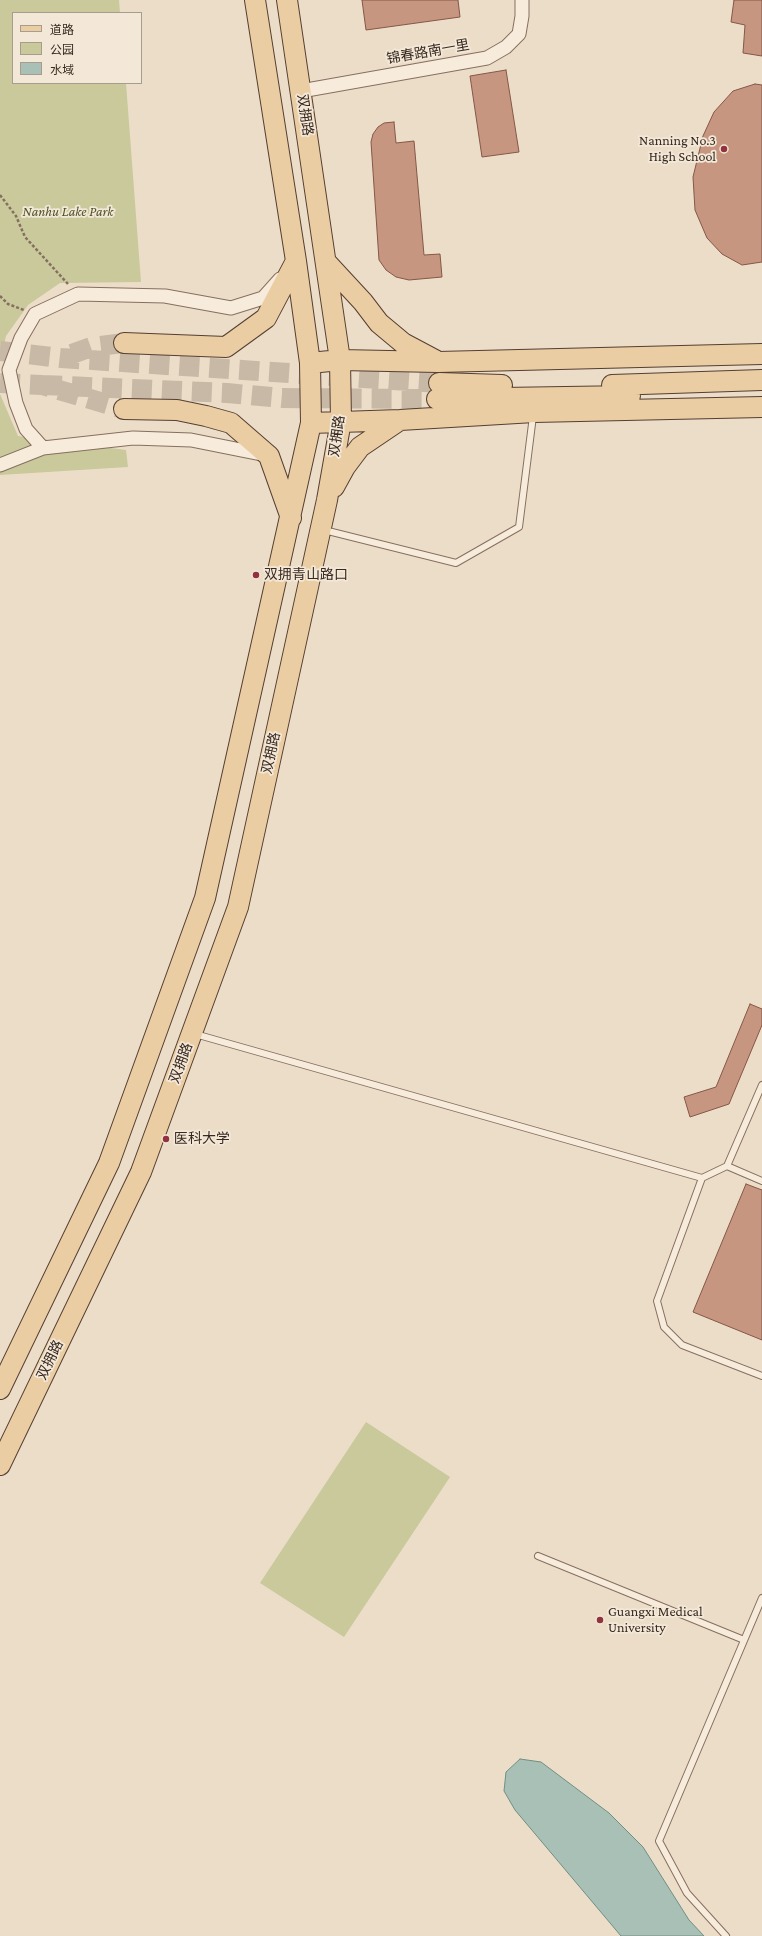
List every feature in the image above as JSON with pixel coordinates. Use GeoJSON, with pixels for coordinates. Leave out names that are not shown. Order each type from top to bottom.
{"type":"FeatureCollection","features":[{"type":"Feature","properties":{"kind":"main road","name":"双拥路"},"geometry":{"type":"LineString","coordinates":[[0,1389],[108,1163],[205,898],[311,423],[310,363],[296,261],[255,0]]}},
{"type":"Feature","properties":{"kind":"main road","name":"双拥路"},"geometry":{"type":"LineString","coordinates":[[0,1465],[140,1172],[238,907],[327,500],[341,421],[340,360],[287,0]]}},
{"type":"Feature","properties":{"kind":"main road"},"geometry":{"type":"LineString","coordinates":[[124,343],[226,347],[266,318],[296,261]]}},
{"type":"Feature","properties":{"kind":"main road"},"geometry":{"type":"LineString","coordinates":[[326,262],[363,302],[379,323],[403,343],[438,362]]}},
{"type":"Feature","properties":{"kind":"main road"},"geometry":{"type":"LineString","coordinates":[[310,363],[340,360],[438,362],[762,354]]}},
{"type":"Feature","properties":{"kind":"main road"},"geometry":{"type":"LineString","coordinates":[[762,380],[438,391],[762,394]]}},
{"type":"Feature","properties":{"kind":"main road"},"geometry":{"type":"LineString","coordinates":[[311,423],[400,420],[534,412],[762,407]]}},
{"type":"Feature","properties":{"kind":"main road"},"geometry":{"type":"LineString","coordinates":[[124,410],[177,410],[231,423],[269,456],[291,518]]}},
{"type":"Feature","properties":{"kind":"main road"},"geometry":{"type":"LineString","coordinates":[[327,500],[345,467],[360,448],[400,420]]}},
{"type":"Feature","properties":{"kind":"street","name":"锦春路南一里"},"geometry":{"type":"LineString","coordinates":[[301,91],[487,58],[506,47],[519,34],[522,16],[522,0]]}},
{"type":"Feature","properties":{"kind":"street"},"geometry":{"type":"LineString","coordinates":[[43,448],[26,429],[16,403],[9,370],[21,338],[35,314],[78,294],[165,296],[231,308],[263,298],[296,261]]}},
{"type":"Feature","properties":{"kind":"street"},"geometry":{"type":"LineString","coordinates":[[0,465],[43,448],[133,438],[183,439],[269,456]]}},
{"type":"Feature","properties":{"kind":"lane"},"geometry":{"type":"LineString","coordinates":[[321,529],[456,563],[519,526],[534,412]]}},
{"type":"Feature","properties":{"kind":"lane"},"geometry":{"type":"LineString","coordinates":[[192,1033],[702,1178],[727,1166],[762,1085]]}},
{"type":"Feature","properties":{"kind":"lane"},"geometry":{"type":"LineString","coordinates":[[727,1166],[762,1181]]}},
{"type":"Feature","properties":{"kind":"lane"},"geometry":{"type":"LineString","coordinates":[[702,1178],[657,1302],[664,1327],[682,1345],[762,1376]]}},
{"type":"Feature","properties":{"kind":"lane"},"geometry":{"type":"LineString","coordinates":[[538,1556],[744,1640]]}},
{"type":"Feature","properties":{"kind":"lane"},"geometry":{"type":"LineString","coordinates":[[726,1936],[688,1893],[659,1841],[762,1598]]}},
{"type":"Feature","properties":{"kind":"path"},"geometry":{"type":"LineString","coordinates":[[0,195],[16,216],[25,237],[78,294]]}},
{"type":"Feature","properties":{"kind":"path"},"geometry":{"type":"LineString","coordinates":[[0,296],[8,304],[35,314]]}},
{"type":"Feature","properties":{"kind":"green space","name":"Nanhu Lake Park"},"geometry":{"type":"Polygon","coordinates":[[[0,0],[119,0],[120,12],[12,12],[12,84],[126,84],[141,282],[60,283],[28,305],[6,336],[0,362],[0,0]]]}},
{"type":"Feature","properties":{"kind":"green space"},"geometry":{"type":"Polygon","coordinates":[[[0,394],[18,436],[126,450],[128,467],[0,475],[0,394]]]}},
{"type":"Feature","properties":{"kind":"green space"},"geometry":{"type":"Polygon","coordinates":[[[366,1422],[450,1477],[344,1637],[260,1583],[366,1422]]]}},
{"type":"Feature","properties":{"kind":"water"},"geometry":{"type":"Polygon","coordinates":[[[520,1759],[541,1762],[609,1813],[643,1847],[689,1920],[704,1936],[621,1936],[515,1810],[504,1791],[506,1772],[520,1759]]]}},
{"type":"Feature","properties":{"kind":"building"},"geometry":{"type":"Polygon","coordinates":[[[362,0],[458,0],[460,17],[366,30],[362,0]]]}},
{"type":"Feature","properties":{"kind":"building"},"geometry":{"type":"Polygon","coordinates":[[[734,0],[762,0],[762,56],[743,53],[745,25],[731,22],[734,0]]]}},
{"type":"Feature","properties":{"kind":"building"},"geometry":{"type":"Polygon","coordinates":[[[506,70],[519,152],[482,157],[470,76],[506,70]]]}},
{"type":"Feature","properties":{"kind":"building"},"geometry":{"type":"Polygon","coordinates":[[[755,84],[762,85],[762,262],[742,265],[722,254],[707,238],[695,210],[693,177],[703,136],[714,112],[733,91],[755,84]]]}},
{"type":"Feature","properties":{"kind":"building"},"geometry":{"type":"Polygon","coordinates":[[[394,122],[396,143],[414,141],[424,255],[440,254],[442,277],[409,280],[396,277],[386,270],[379,260],[371,142],[373,134],[378,127],[384,123],[394,122]]]}},
{"type":"Feature","properties":{"kind":"building"},"geometry":{"type":"Polygon","coordinates":[[[750,1004],[762,1009],[762,1025],[729,1104],[690,1117],[684,1097],[716,1087],[750,1004]]]}},
{"type":"Feature","properties":{"kind":"building"},"geometry":{"type":"Polygon","coordinates":[[[746,1184],[762,1190],[762,1340],[693,1312],[746,1184]]]}},
{"type":"Feature","properties":{"kind":"tunnel"},"geometry":{"type":"LineString","coordinates":[[72,354],[91,347],[124,343]]}},
{"type":"Feature","properties":{"kind":"tunnel"},"geometry":{"type":"LineString","coordinates":[[0,351],[61,358],[439,383]]}},
{"type":"Feature","properties":{"kind":"tunnel"},"geometry":{"type":"LineString","coordinates":[[0,383],[42,385],[124,409]]}},
{"type":"Feature","properties":{"kind":"tunnel"},"geometry":{"type":"LineString","coordinates":[[42,385],[227,393],[282,398],[437,399]]}},
{"type":"Feature","properties":{"kind":"place","name":"Nanning No.3 High School"},"geometry":{"type":"Point","coordinates":[724,149]}},
{"type":"Feature","properties":{"kind":"place","name":"双拥青山路口"},"geometry":{"type":"Point","coordinates":[256,575]}},
{"type":"Feature","properties":{"kind":"place","name":"医科大学"},"geometry":{"type":"Point","coordinates":[166,1139]}},
{"type":"Feature","properties":{"kind":"place","name":"Guangxi Medical University"},"geometry":{"type":"Point","coordinates":[600,1620]}}]}
